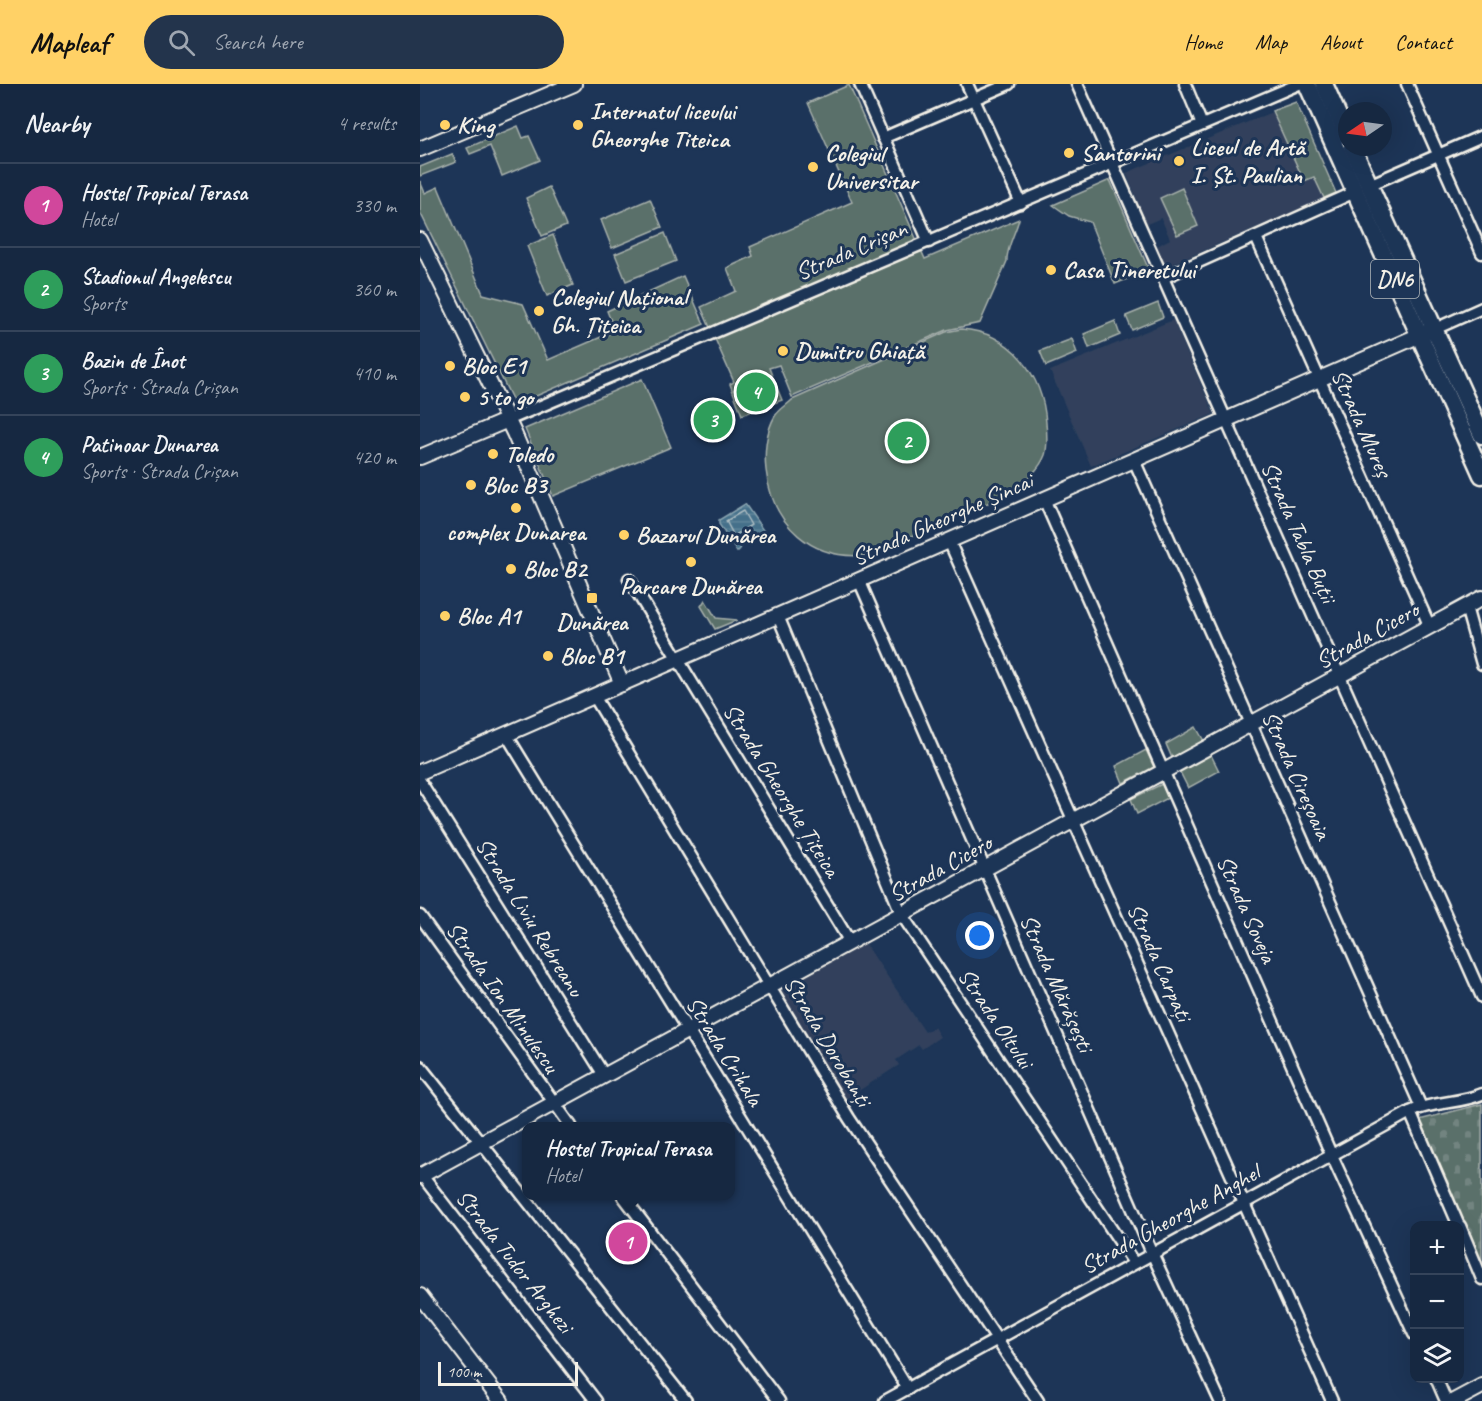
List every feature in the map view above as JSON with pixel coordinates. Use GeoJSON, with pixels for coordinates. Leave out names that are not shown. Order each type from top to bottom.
{"type":"FeatureCollection","features":[{"type":"Feature","properties":{"kind":"main road","name":"DN6"},"geometry":{"type":"LineString","coordinates":[[1307,84],[1362,189],[1428,332],[1482,435]]}},
{"type":"Feature","properties":{"kind":"main road"},"geometry":{"type":"LineString","coordinates":[[1324,84],[1338,116]]}},
{"type":"Feature","properties":{"kind":"main road","name":"DN6"},"geometry":{"type":"LineString","coordinates":[[1354,156],[1362,189]]}},
{"type":"Feature","properties":{"kind":"main road","name":"DN6"},"geometry":{"type":"LineString","coordinates":[[1428,332],[1482,475]]}},
{"type":"Feature","properties":{"kind":"street"},"geometry":{"type":"LineString","coordinates":[[420,149],[574,84]]}},
{"type":"Feature","properties":{"kind":"street"},"geometry":{"type":"LineString","coordinates":[[860,84],[929,242]]}},
{"type":"Feature","properties":{"kind":"street"},"geometry":{"type":"LineString","coordinates":[[967,84],[1021,203]]}},
{"type":"Feature","properties":{"kind":"street"},"geometry":{"type":"LineString","coordinates":[[884,138],[1009,84]]}},
{"type":"Feature","properties":{"kind":"street","name":"Strada Tabla Buții"},"geometry":{"type":"LineString","coordinates":[[1077,84],[1482,997]]}},
{"type":"Feature","properties":{"kind":"street"},"geometry":{"type":"LineString","coordinates":[[1185,84],[1202,126]]}},
{"type":"Feature","properties":{"kind":"street","name":"Strada Crișan"},"geometry":{"type":"LineString","coordinates":[[420,457],[1299,84]]}},
{"type":"Feature","properties":{"kind":"street"},"geometry":{"type":"LineString","coordinates":[[1407,84],[1482,253]]}},
{"type":"Feature","properties":{"kind":"street"},"geometry":{"type":"LineString","coordinates":[[1163,278],[1482,136]]}},
{"type":"Feature","properties":{"kind":"street","name":"Strada Mureș"},"geometry":{"type":"LineString","coordinates":[[1256,237],[1430,627]]}},
{"type":"Feature","properties":{"kind":"street"},"geometry":{"type":"LineString","coordinates":[[420,240],[508,420],[622,684]]}},
{"type":"Feature","properties":{"kind":"street","name":"Strada Gheorghe Șincai"},"geometry":{"type":"LineString","coordinates":[[420,772],[1482,308]]}},
{"type":"Feature","properties":{"kind":"street","name":"Strada Cireșoaia"},"geometry":{"type":"LineString","coordinates":[[1134,460],[1421,1107]]}},
{"type":"Feature","properties":{"kind":"street","name":"Strada Soveja"},"geometry":{"type":"LineString","coordinates":[[1044,499],[1331,1154],[1412,1329]]}},
{"type":"Feature","properties":{"kind":"street","name":"Strada Carpați"},"geometry":{"type":"LineString","coordinates":[[949,541],[1075,819],[1242,1203],[1332,1401]]}},
{"type":"Feature","properties":{"kind":"street","name":"Strada Gheorghe Țițeica"},"geometry":{"type":"LineString","coordinates":[[629,579],[850,942]]}},
{"type":"Feature","properties":{"kind":"street","name":"Strada Mărășești"},"geometry":{"type":"LineString","coordinates":[[859,580],[1152,1253],[1220,1401]]}},
{"type":"Feature","properties":{"kind":"street","name":"Strada Cicero"},"geometry":{"type":"LineString","coordinates":[[421,1175],[1482,598]]}},
{"type":"Feature","properties":{"kind":"street"},"geometry":{"type":"LineString","coordinates":[[1466,607],[1482,664]]}},
{"type":"Feature","properties":{"kind":"street","name":"Strada Oltului"},"geometry":{"type":"LineString","coordinates":[[778,616],[902,915],[1134,1263]]}},
{"type":"Feature","properties":{"kind":"street","name":"Strada Dorobanți"},"geometry":{"type":"LineString","coordinates":[[594,696],[849,1118],[1038,1401]]}},
{"type":"Feature","properties":{"kind":"street","name":"Strada Crihala"},"geometry":{"type":"LineString","coordinates":[[506,734],[908,1389]]}},
{"type":"Feature","properties":{"kind":"street","name":"Strada Liviu Rebreanu"},"geometry":{"type":"LineString","coordinates":[[420,781],[604,1075]]}},
{"type":"Feature","properties":{"kind":"street","name":"Strada Ion Minulescu"},"geometry":{"type":"LineString","coordinates":[[420,916],[567,1122]]}},
{"type":"Feature","properties":{"kind":"street"},"geometry":{"type":"LineString","coordinates":[[420,1066],[522,1195]]}},
{"type":"Feature","properties":{"kind":"street","name":"Strada Gheorghe Anghel"},"geometry":{"type":"LineString","coordinates":[[885,1401],[1410,1112],[1421,1107],[1472,1098],[1482,1094]]}},
{"type":"Feature","properties":{"kind":"street"},"geometry":{"type":"LineString","coordinates":[[1410,1112],[1457,1221]]}},
{"type":"Feature","properties":{"kind":"street","name":"Strada Tudor Arghezi"},"geometry":{"type":"LineString","coordinates":[[421,1175],[596,1401]]}},
{"type":"Feature","properties":{"kind":"street"},"geometry":{"type":"LineString","coordinates":[[526,1200],[686,1401]]}},
{"type":"Feature","properties":{"kind":"street"},"geometry":{"type":"LineString","coordinates":[[626,1200],[779,1401]]}},
{"type":"Feature","properties":{"kind":"street"},"geometry":{"type":"LineString","coordinates":[[1464,1238],[1482,1279]]}},
{"type":"Feature","properties":{"kind":"street"},"geometry":{"type":"LineString","coordinates":[[420,1296],[501,1401]]}},
{"type":"Feature","properties":{"kind":"street"},"geometry":{"type":"LineString","coordinates":[[1438,1383],[1446,1401]]}},
{"type":"Feature","properties":{"kind":"street"},"geometry":{"type":"LineString","coordinates":[[1454,1401],[1482,1386]]}},
{"type":"Feature","properties":{"kind":"shaded area"},"geometry":{"type":"Polygon","coordinates":[[[1296,102],[1336,193],[1166,267],[1157,246],[1170,239],[1161,218],[1147,224],[1126,173],[1296,102]]]}},
{"type":"Feature","properties":{"kind":"shaded area"},"geometry":{"type":"Polygon","coordinates":[[[1173,320],[1214,414],[1091,466],[1050,371],[1173,320]]]}},
{"type":"Feature","properties":{"kind":"shaded area"},"geometry":{"type":"Polygon","coordinates":[[[865,943],[925,1032],[934,1027],[940,1037],[922,1049],[919,1045],[896,1060],[899,1065],[846,1099],[778,990],[865,943]]]}},
{"type":"Feature","properties":{"kind":"green space"},"geometry":{"type":"Polygon","coordinates":[[[849,85],[925,259],[1019,219],[1007,261],[980,323],[947,330],[792,397],[779,365],[769,368],[782,400],[742,415],[730,384],[734,382],[701,307],[736,291],[727,268],[753,256],[750,247],[852,202],[808,103],[849,85]]]}},
{"type":"Feature","properties":{"kind":"green space"},"geometry":{"type":"Polygon","coordinates":[[[1296,102],[1336,193],[1324,198],[1314,177],[1304,181],[1272,111],[1296,102]]]}},
{"type":"Feature","properties":{"kind":"green space"},"geometry":{"type":"Polygon","coordinates":[[[518,126],[523,138],[529,136],[540,160],[502,176],[490,146],[470,154],[467,148],[518,126]]]}},
{"type":"Feature","properties":{"kind":"green space"},"geometry":{"type":"Polygon","coordinates":[[[452,154],[456,162],[420,176],[420,167],[452,154]]]}},
{"type":"Feature","properties":{"kind":"green space"},"geometry":{"type":"Polygon","coordinates":[[[1110,180],[1149,270],[1115,284],[1090,222],[1069,216],[1053,205],[1110,180]]]}},
{"type":"Feature","properties":{"kind":"green space"},"geometry":{"type":"Polygon","coordinates":[[[420,181],[425,193],[438,187],[483,294],[523,304],[548,360],[615,331],[607,311],[683,276],[704,324],[515,405],[420,212],[420,181]]]}},
{"type":"Feature","properties":{"kind":"green space"},"geometry":{"type":"Polygon","coordinates":[[[549,187],[566,226],[542,236],[526,198],[549,187]]]}},
{"type":"Feature","properties":{"kind":"green space"},"geometry":{"type":"Polygon","coordinates":[[[1182,188],[1198,226],[1177,235],[1160,198],[1182,188]]]}},
{"type":"Feature","properties":{"kind":"green space"},"geometry":{"type":"Polygon","coordinates":[[[650,199],[662,227],[612,248],[601,220],[650,199]]]}},
{"type":"Feature","properties":{"kind":"green space"},"geometry":{"type":"Polygon","coordinates":[[[665,233],[676,261],[626,281],[615,254],[665,233]]]}},
{"type":"Feature","properties":{"kind":"green space"},"geometry":{"type":"Polygon","coordinates":[[[553,235],[573,285],[547,296],[527,246],[553,235]]]}},
{"type":"Feature","properties":{"kind":"green space"},"geometry":{"type":"Polygon","coordinates":[[[1158,303],[1163,317],[1132,330],[1126,316],[1158,303]]]}},
{"type":"Feature","properties":{"kind":"green space"},"geometry":{"type":"Polygon","coordinates":[[[1115,321],[1120,335],[1089,348],[1084,334],[1115,321]]]}},
{"type":"Feature","properties":{"kind":"green space"},"geometry":{"type":"Polygon","coordinates":[[[961,329],[995,338],[1009,347],[1031,373],[1044,405],[1047,435],[1045,455],[1035,472],[1011,493],[867,555],[829,552],[812,545],[798,535],[786,523],[777,507],[770,490],[766,470],[768,435],[777,414],[792,400],[946,332],[961,329]]]}},
{"type":"Feature","properties":{"kind":"green space"},"geometry":{"type":"Polygon","coordinates":[[[1072,339],[1077,353],[1046,366],[1040,351],[1072,339]]]}},
{"type":"Feature","properties":{"kind":"green space"},"geometry":{"type":"Polygon","coordinates":[[[642,379],[671,447],[553,496],[525,429],[642,379]]]}},
{"type":"Feature","properties":{"kind":"green space"},"geometry":{"type":"Polygon","coordinates":[[[705,600],[716,618],[737,620],[715,629],[701,606],[705,600]]]}},
{"type":"Feature","properties":{"kind":"green space"},"geometry":{"type":"Polygon","coordinates":[[[1196,727],[1204,741],[1172,758],[1166,744],[1196,727]]]}},
{"type":"Feature","properties":{"kind":"green space"},"geometry":{"type":"Polygon","coordinates":[[[1146,750],[1154,767],[1123,783],[1116,766],[1146,750]]]}},
{"type":"Feature","properties":{"kind":"green space"},"geometry":{"type":"Polygon","coordinates":[[[1211,755],[1219,771],[1188,788],[1180,772],[1211,755]]]}},
{"type":"Feature","properties":{"kind":"green space"},"geometry":{"type":"Polygon","coordinates":[[[1162,784],[1168,798],[1137,814],[1131,799],[1162,784]]]}},
{"type":"Feature","properties":{"kind":"green space"},"geometry":{"type":"Polygon","coordinates":[[[1482,1104],[1482,1267],[1464,1221],[1419,1120],[1482,1104]]]}},
{"type":"Feature","properties":{"kind":"water"},"geometry":{"type":"Polygon","coordinates":[[[745,504],[765,533],[746,534],[737,552],[719,524],[719,520],[745,504]]]}},
{"type":"Feature","properties":{"kind":"place","name":"King"},"geometry":{"type":"Point","coordinates":[445,125]}},
{"type":"Feature","properties":{"kind":"place","name":"Internatul liceului Gheorghe Titeica"},"geometry":{"type":"Point","coordinates":[578,125]}},
{"type":"Feature","properties":{"kind":"place","name":"Santorini"},"geometry":{"type":"Point","coordinates":[1069,153]}},
{"type":"Feature","properties":{"kind":"place","name":"Liceul de Artă I. Șt. Paulian"},"geometry":{"type":"Point","coordinates":[1179,161]}},
{"type":"Feature","properties":{"kind":"place","name":"Colegiul Universitar"},"geometry":{"type":"Point","coordinates":[813,167]}},
{"type":"Feature","properties":{"kind":"place","name":"Casa Tineretului"},"geometry":{"type":"Point","coordinates":[1051,270]}},
{"type":"Feature","properties":{"kind":"place","name":"Colegiul Național Gh. Țițeica"},"geometry":{"type":"Point","coordinates":[539,311]}},
{"type":"Feature","properties":{"kind":"place","name":"Dumitru Ghiață"},"geometry":{"type":"Point","coordinates":[783,351]}},
{"type":"Feature","properties":{"kind":"place","name":"Bloc E1"},"geometry":{"type":"Point","coordinates":[450,366]}},
{"type":"Feature","properties":{"kind":"place","name":"Patinoar Dunarea"},"geometry":{"type":"Point","coordinates":[756,392]}},
{"type":"Feature","properties":{"kind":"place","name":"5 to go"},"geometry":{"type":"Point","coordinates":[465,397]}},
{"type":"Feature","properties":{"kind":"place","name":"Bazin de Înot"},"geometry":{"type":"Point","coordinates":[713,420]}},
{"type":"Feature","properties":{"kind":"place","name":"Stadionul Angelescu"},"geometry":{"type":"Point","coordinates":[907,441]}},
{"type":"Feature","properties":{"kind":"place","name":"Toledo"},"geometry":{"type":"Point","coordinates":[493,454]}},
{"type":"Feature","properties":{"kind":"place","name":"Bloc B3"},"geometry":{"type":"Point","coordinates":[471,485]}},
{"type":"Feature","properties":{"kind":"place","name":"complex Dunarea"},"geometry":{"type":"Point","coordinates":[516,508]}},
{"type":"Feature","properties":{"kind":"place","name":"Bazarul Dunărea"},"geometry":{"type":"Point","coordinates":[624,535]}},
{"type":"Feature","properties":{"kind":"place","name":"Parcare Dunărea"},"geometry":{"type":"Point","coordinates":[691,562]}},
{"type":"Feature","properties":{"kind":"place","name":"Bloc B2"},"geometry":{"type":"Point","coordinates":[511,569]}},
{"type":"Feature","properties":{"kind":"place","name":"Dunărea"},"geometry":{"type":"Point","coordinates":[592,598]}},
{"type":"Feature","properties":{"kind":"place","name":"Bloc A1"},"geometry":{"type":"Point","coordinates":[445,616]}},
{"type":"Feature","properties":{"kind":"place","name":"Bloc B1"},"geometry":{"type":"Point","coordinates":[548,656]}},
{"type":"Feature","properties":{"kind":"place","name":"Hostel Tropical Terasa"},"geometry":{"type":"Point","coordinates":[628,1242]}}]}
